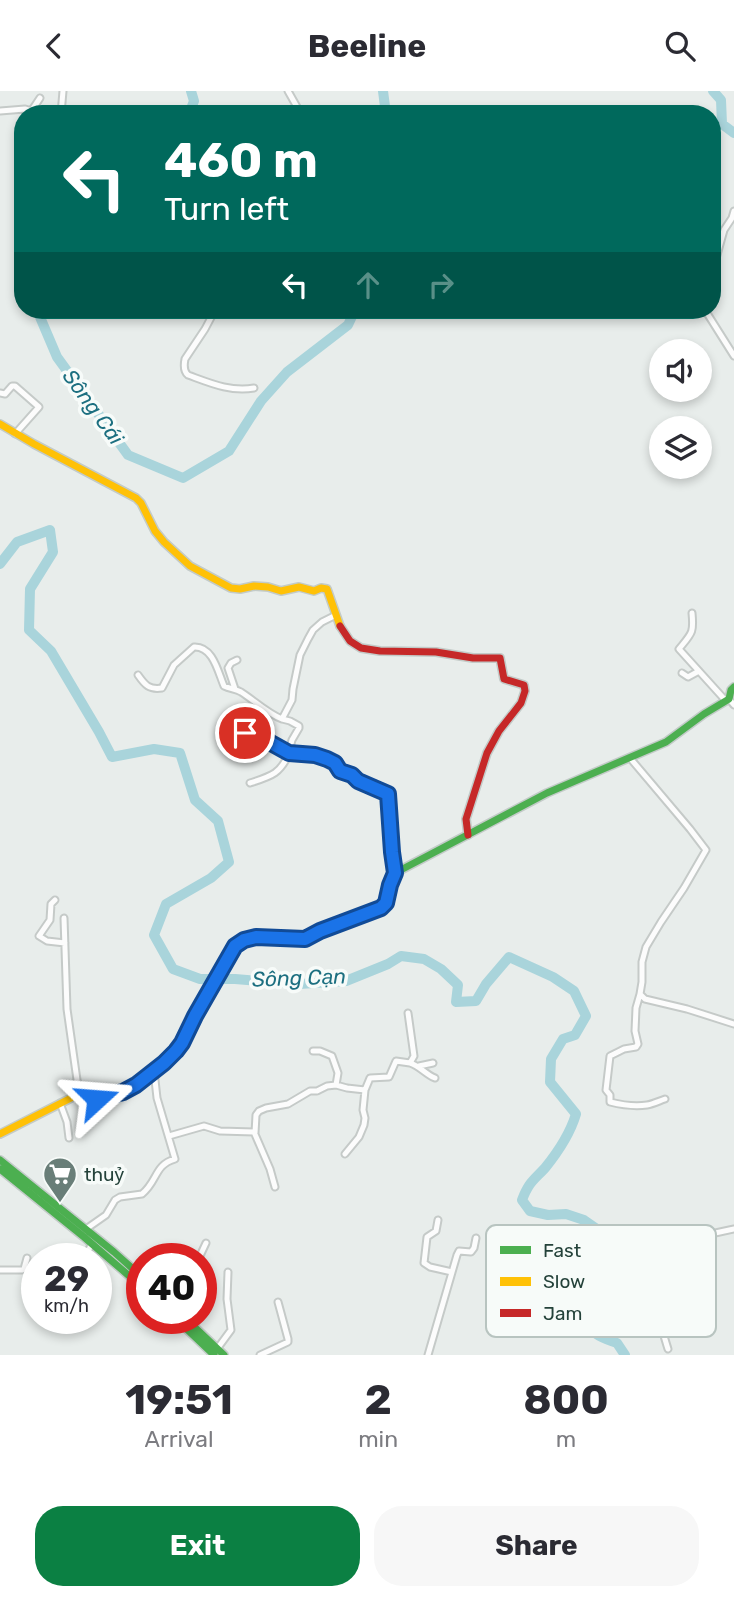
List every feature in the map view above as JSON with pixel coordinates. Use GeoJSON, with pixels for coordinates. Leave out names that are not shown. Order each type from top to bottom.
{"type":"FeatureCollection","features":[{"type":"Feature","properties":{"kind":"main road"},"geometry":{"type":"LineString","coordinates":[[0,424],[135,498],[141,503],[155,531],[164,542],[190,566],[204,574],[235,589],[254,586],[281,591],[299,587],[314,591],[326,588],[334,616],[357,648],[369,651],[428,651],[480,659],[498,657],[501,660],[504,679],[525,687],[526,693],[489,748],[466,819],[468,835]]}},
{"type":"Feature","properties":{"kind":"main road"},"geometry":{"type":"LineString","coordinates":[[0,1133],[79,1094],[86,1099],[113,1095],[136,1085],[154,1072],[182,1043],[225,962],[235,946],[244,940],[256,937],[305,939],[381,908],[386,903],[395,873],[547,793],[677,735],[704,714],[730,701],[734,687]]}},
{"type":"Feature","properties":{"kind":"main road"},"geometry":{"type":"LineString","coordinates":[[0,1160],[126,1264]]}},
{"type":"Feature","properties":{"kind":"main road"},"geometry":{"type":"LineString","coordinates":[[0,1170],[92,1243]]}},
{"type":"Feature","properties":{"kind":"main road"},"geometry":{"type":"LineString","coordinates":[[112,1261],[126,1273]]}},
{"type":"Feature","properties":{"kind":"main road"},"geometry":{"type":"LineString","coordinates":[[195,1334],[218,1353]]}},
{"type":"Feature","properties":{"kind":"main road"},"geometry":{"type":"LineString","coordinates":[[200,1334],[218,1353]]}},
{"type":"Feature","properties":{"kind":"street"},"geometry":{"type":"LineString","coordinates":[[35,105],[40,98]]}},
{"type":"Feature","properties":{"kind":"street"},"geometry":{"type":"LineString","coordinates":[[721,241],[734,211]]}},
{"type":"Feature","properties":{"kind":"street"},"geometry":{"type":"LineString","coordinates":[[208,319],[205,329],[185,359],[185,373],[230,389],[254,388]]}},
{"type":"Feature","properties":{"kind":"street"},"geometry":{"type":"LineString","coordinates":[[711,319],[734,356]]}},
{"type":"Feature","properties":{"kind":"street"},"geometry":{"type":"LineString","coordinates":[[0,393],[5,394],[12,386],[18,387],[39,407],[15,434]]}},
{"type":"Feature","properties":{"kind":"street"},"geometry":{"type":"LineString","coordinates":[[692,613],[692,632],[679,649],[730,701]]}},
{"type":"Feature","properties":{"kind":"street"},"geometry":{"type":"LineString","coordinates":[[282,719],[292,700],[300,655],[308,639],[322,622],[334,616]]}},
{"type":"Feature","properties":{"kind":"street"},"geometry":{"type":"LineString","coordinates":[[138,675],[149,688],[162,688],[174,665],[198,646],[205,649],[212,659],[224,686],[235,689],[272,716],[299,726],[292,740],[290,753],[279,771],[250,783]]}},
{"type":"Feature","properties":{"kind":"street"},"geometry":{"type":"LineString","coordinates":[[235,689],[228,668],[237,660]]}},
{"type":"Feature","properties":{"kind":"street"},"geometry":{"type":"LineString","coordinates":[[682,673],[688,677],[699,671]]}},
{"type":"Feature","properties":{"kind":"street"},"geometry":{"type":"LineString","coordinates":[[229,726],[290,753],[327,759],[335,763],[340,771],[388,794],[395,873]]}},
{"type":"Feature","properties":{"kind":"street"},"geometry":{"type":"LineString","coordinates":[[630,758],[706,850],[660,922],[643,955],[642,982],[636,1008],[635,1031],[638,1044],[610,1056],[606,1090],[610,1095],[610,1102],[624,1106],[649,1105],[665,1099]]}},
{"type":"Feature","properties":{"kind":"street"},"geometry":{"type":"LineString","coordinates":[[55,900],[51,904],[50,920],[39,936],[47,941],[65,943]]}},
{"type":"Feature","properties":{"kind":"street"},"geometry":{"type":"LineString","coordinates":[[64,918],[68,1010],[79,1094]]}},
{"type":"Feature","properties":{"kind":"street"},"geometry":{"type":"LineString","coordinates":[[640,994],[645,999],[734,1024]]}},
{"type":"Feature","properties":{"kind":"street"},"geometry":{"type":"LineString","coordinates":[[408,1013],[414,1056],[410,1063]]}},
{"type":"Feature","properties":{"kind":"street"},"geometry":{"type":"LineString","coordinates":[[313,1051],[332,1056],[338,1073],[336,1085]]}},
{"type":"Feature","properties":{"kind":"street"},"geometry":{"type":"LineString","coordinates":[[345,1154],[359,1137],[364,1125],[365,1090],[370,1078],[389,1077],[396,1061],[418,1066],[435,1077]]}},
{"type":"Feature","properties":{"kind":"street"},"geometry":{"type":"LineString","coordinates":[[418,1066],[433,1063]]}},
{"type":"Feature","properties":{"kind":"street"},"geometry":{"type":"LineString","coordinates":[[86,1230],[106,1215],[115,1200],[142,1194],[162,1165],[176,1159],[157,1098],[154,1072]]}},
{"type":"Feature","properties":{"kind":"street"},"geometry":{"type":"LineString","coordinates":[[275,1187],[255,1133],[256,1115],[260,1111],[288,1104],[310,1091],[327,1086],[365,1090]]}},
{"type":"Feature","properties":{"kind":"street"},"geometry":{"type":"LineString","coordinates":[[60,1103],[69,1138]]}},
{"type":"Feature","properties":{"kind":"street"},"geometry":{"type":"LineString","coordinates":[[169,1136],[204,1126],[219,1131],[255,1133]]}},
{"type":"Feature","properties":{"kind":"street"},"geometry":{"type":"LineString","coordinates":[[438,1220],[436,1231],[427,1237],[424,1263],[452,1272]]}},
{"type":"Feature","properties":{"kind":"street"},"geometry":{"type":"LineString","coordinates":[[716,1233],[734,1229]]}},
{"type":"Feature","properties":{"kind":"street"},"geometry":{"type":"LineString","coordinates":[[428,1355],[459,1251],[471,1252],[476,1238]]}},
{"type":"Feature","properties":{"kind":"street"},"geometry":{"type":"LineString","coordinates":[[0,1270],[21,1271]]}},
{"type":"Feature","properties":{"kind":"street"},"geometry":{"type":"LineString","coordinates":[[218,1353],[231,1330],[227,1299],[228,1272]]}},
{"type":"Feature","properties":{"kind":"street"},"geometry":{"type":"LineString","coordinates":[[260,1355],[288,1342],[278,1301]]}},
{"type":"Feature","properties":{"kind":"street"},"geometry":{"type":"LineString","coordinates":[[665,1337],[668,1349]]}},
{"type":"Feature","properties":{"kind":"waterway","name":"Sông Cái"},"geometry":{"type":"LineString","coordinates":[[191,91],[192,105]]}},
{"type":"Feature","properties":{"kind":"waterway","name":"Sông Cái"},"geometry":{"type":"LineString","coordinates":[[383,91],[385,105]]}},
{"type":"Feature","properties":{"kind":"waterway","name":"Sông Cái"},"geometry":{"type":"LineString","coordinates":[[713,91],[721,100],[722,124],[734,133]]}},
{"type":"Feature","properties":{"kind":"waterway","name":"Sông Cái"},"geometry":{"type":"LineString","coordinates":[[41,319],[57,357],[128,455],[183,478],[229,451],[261,401],[287,372],[348,325],[351,319]]}},
{"type":"Feature","properties":{"kind":"waterway","name":"Sông Cạn"},"geometry":{"type":"LineString","coordinates":[[0,564],[17,542],[50,530],[53,552],[30,589],[29,630],[51,651],[112,757],[154,749],[180,753],[195,800],[218,821],[229,862],[211,878],[166,904],[154,935],[173,969],[200,979],[299,984],[346,981],[401,956],[424,959],[441,969],[458,985],[456,1002],[476,1001],[486,984],[509,957],[553,977],[574,991],[586,1016],[575,1035],[563,1039],[551,1059],[550,1082],[576,1114],[563,1143],[529,1185],[522,1200],[530,1211],[548,1215],[566,1214],[591,1225]]}},
{"type":"Feature","properties":{"kind":"waterway","name":"Sông Cạn"},"geometry":{"type":"LineString","coordinates":[[602,1337],[617,1343],[625,1355]]}},
{"type":"Feature","properties":{"kind":"traffic: fast"},"geometry":{"type":"LineString","coordinates":[[222,968],[235,946],[245,940],[256,937],[305,939],[381,908],[395,873],[547,793],[666,742],[729,699],[734,687]]}},
{"type":"Feature","properties":{"kind":"traffic: fast"},"geometry":{"type":"LineString","coordinates":[[0,1160],[126,1263]]}},
{"type":"Feature","properties":{"kind":"traffic: fast"},"geometry":{"type":"LineString","coordinates":[[0,1169],[126,1273]]}},
{"type":"Feature","properties":{"kind":"traffic: fast"},"geometry":{"type":"LineString","coordinates":[[192,1334],[214,1355]]}},
{"type":"Feature","properties":{"kind":"traffic: fast"},"geometry":{"type":"LineString","coordinates":[[202,1334],[224,1355]]}},
{"type":"Feature","properties":{"kind":"traffic: slow"},"geometry":{"type":"LineString","coordinates":[[0,424],[136,498],[164,542],[190,566],[231,588],[254,586],[281,591],[299,587],[314,591],[327,589],[340,626]]}},
{"type":"Feature","properties":{"kind":"traffic: slow"},"geometry":{"type":"LineString","coordinates":[[0,1134],[79,1094],[82,1098],[98,1099],[122,1091],[146,1078],[167,1060],[183,1041],[222,968]]}},
{"type":"Feature","properties":{"kind":"traffic: jam"},"geometry":{"type":"LineString","coordinates":[[340,626],[350,641],[361,648],[500,658],[504,679],[524,685],[521,703],[499,731],[487,753],[466,819],[468,835]]}},
{"type":"Feature","properties":{"kind":"place","name":"thuỷ"},"geometry":{"type":"Point","coordinates":[60,1204]}},
{"type":"Feature","properties":{"kind":"route"},"geometry":{"type":"LineString","coordinates":[[97,1099],[123,1092],[136,1085],[176,1051],[235,946],[256,937],[305,939],[381,908],[386,903],[395,873],[388,794],[340,771],[335,763],[327,759],[289,753],[245,733]]}}]}
